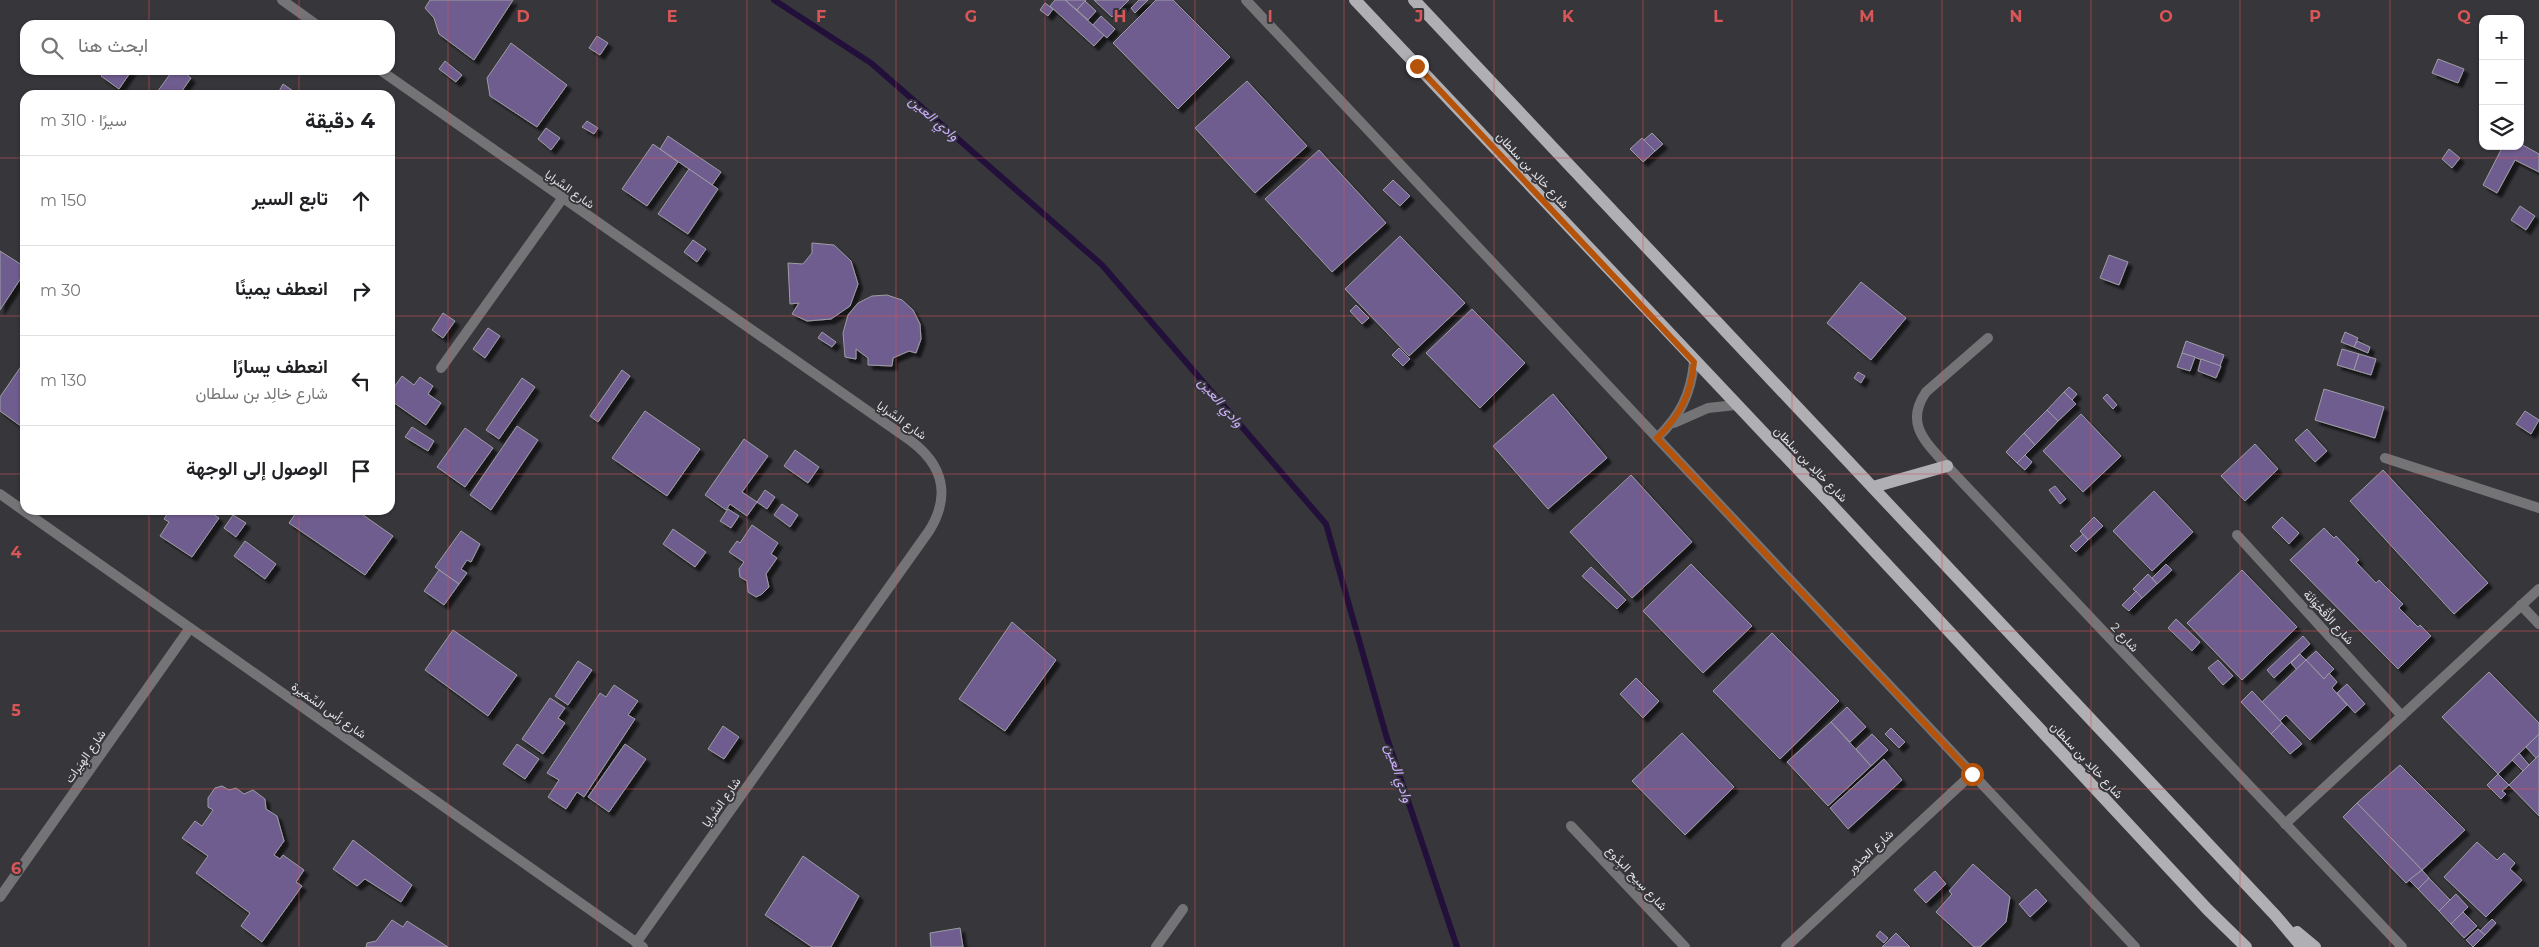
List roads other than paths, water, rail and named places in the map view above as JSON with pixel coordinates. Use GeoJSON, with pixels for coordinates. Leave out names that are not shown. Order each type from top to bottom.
{"type":"FeatureCollection","features":[{"type":"Feature","properties":{"kind":"main road","name":"شارع خالِد بن سلطان"},"geometry":{"type":"LineString","coordinates":[[1355,0],[1694,362],[1828,501],[2208,910],[2246,947]]}},
{"type":"Feature","properties":{"kind":"main road"},"geometry":{"type":"LineString","coordinates":[[1414,0],[2275,915],[2302,947]]}},
{"type":"Feature","properties":{"kind":"main road"},"geometry":{"type":"LineString","coordinates":[[1873,488],[1947,466]]}},
{"type":"Feature","properties":{"kind":"main road"},"geometry":{"type":"LineString","coordinates":[[2208,910],[2233,947]]}},
{"type":"Feature","properties":{"kind":"main road"},"geometry":{"type":"LineString","coordinates":[[2275,915],[2315,947]]}},
{"type":"Feature","properties":{"kind":"street"},"geometry":{"type":"LineString","coordinates":[[282,0],[310,20]]}},
{"type":"Feature","properties":{"kind":"street"},"geometry":{"type":"LineString","coordinates":[[1246,0],[2134,947]]}},
{"type":"Feature","properties":{"kind":"street","name":"شارع السَّرايا"},"geometry":{"type":"LineString","coordinates":[[387,75],[921,448],[937,469],[941,481],[940,507],[929,531],[640,945]]}},
{"type":"Feature","properties":{"kind":"street"},"geometry":{"type":"LineString","coordinates":[[441,368],[562,199]]}},
{"type":"Feature","properties":{"kind":"street","name":"شارع 2"},"geometry":{"type":"LineString","coordinates":[[1988,338],[1926,392],[1918,408],[1916,418],[1922,436],[1947,466],[2402,947]]}},
{"type":"Feature","properties":{"kind":"street"},"geometry":{"type":"LineString","coordinates":[[1657,438],[1671,425],[1679,414],[1690,389],[1694,362]]}},
{"type":"Feature","properties":{"kind":"street"},"geometry":{"type":"LineString","coordinates":[[1671,425],[1695,412],[1708,408],[1736,405]]}},
{"type":"Feature","properties":{"kind":"street"},"geometry":{"type":"LineString","coordinates":[[2385,458],[2539,508]]}},
{"type":"Feature","properties":{"kind":"street","name":"شارع رَأس السِّمَيرة"},"geometry":{"type":"LineString","coordinates":[[0,494],[20,508]]}},
{"type":"Feature","properties":{"kind":"street","name":"شارع رَأس السِّمَيرة"},"geometry":{"type":"LineString","coordinates":[[30,515],[640,945]]}},
{"type":"Feature","properties":{"kind":"street","name":"شارع الأُقْحُوَانَة"},"geometry":{"type":"LineString","coordinates":[[2237,536],[2402,716]]}},
{"type":"Feature","properties":{"kind":"street"},"geometry":{"type":"LineString","coordinates":[[2285,824],[2539,589]]}},
{"type":"Feature","properties":{"kind":"street"},"geometry":{"type":"LineString","coordinates":[[2522,605],[2539,624]]}},
{"type":"Feature","properties":{"kind":"street","name":"شارع الهِيَرات"},"geometry":{"type":"LineString","coordinates":[[0,897],[190,628]]}},
{"type":"Feature","properties":{"kind":"street","name":"شارع الجذور"},"geometry":{"type":"LineString","coordinates":[[1786,947],[1972,774]]}},
{"type":"Feature","properties":{"kind":"street","name":"شارع سِيح البِدُوع"},"geometry":{"type":"LineString","coordinates":[[1571,826],[1685,947]]}},
{"type":"Feature","properties":{"kind":"street"},"geometry":{"type":"LineString","coordinates":[[1156,947],[1183,909]]}},
{"type":"Feature","properties":{"kind":"waterway","name":"وادي العين"},"geometry":{"type":"LineString","coordinates":[[774,0],[871,63],[1102,265],[1326,524],[1386,735],[1457,947]]}}]}
